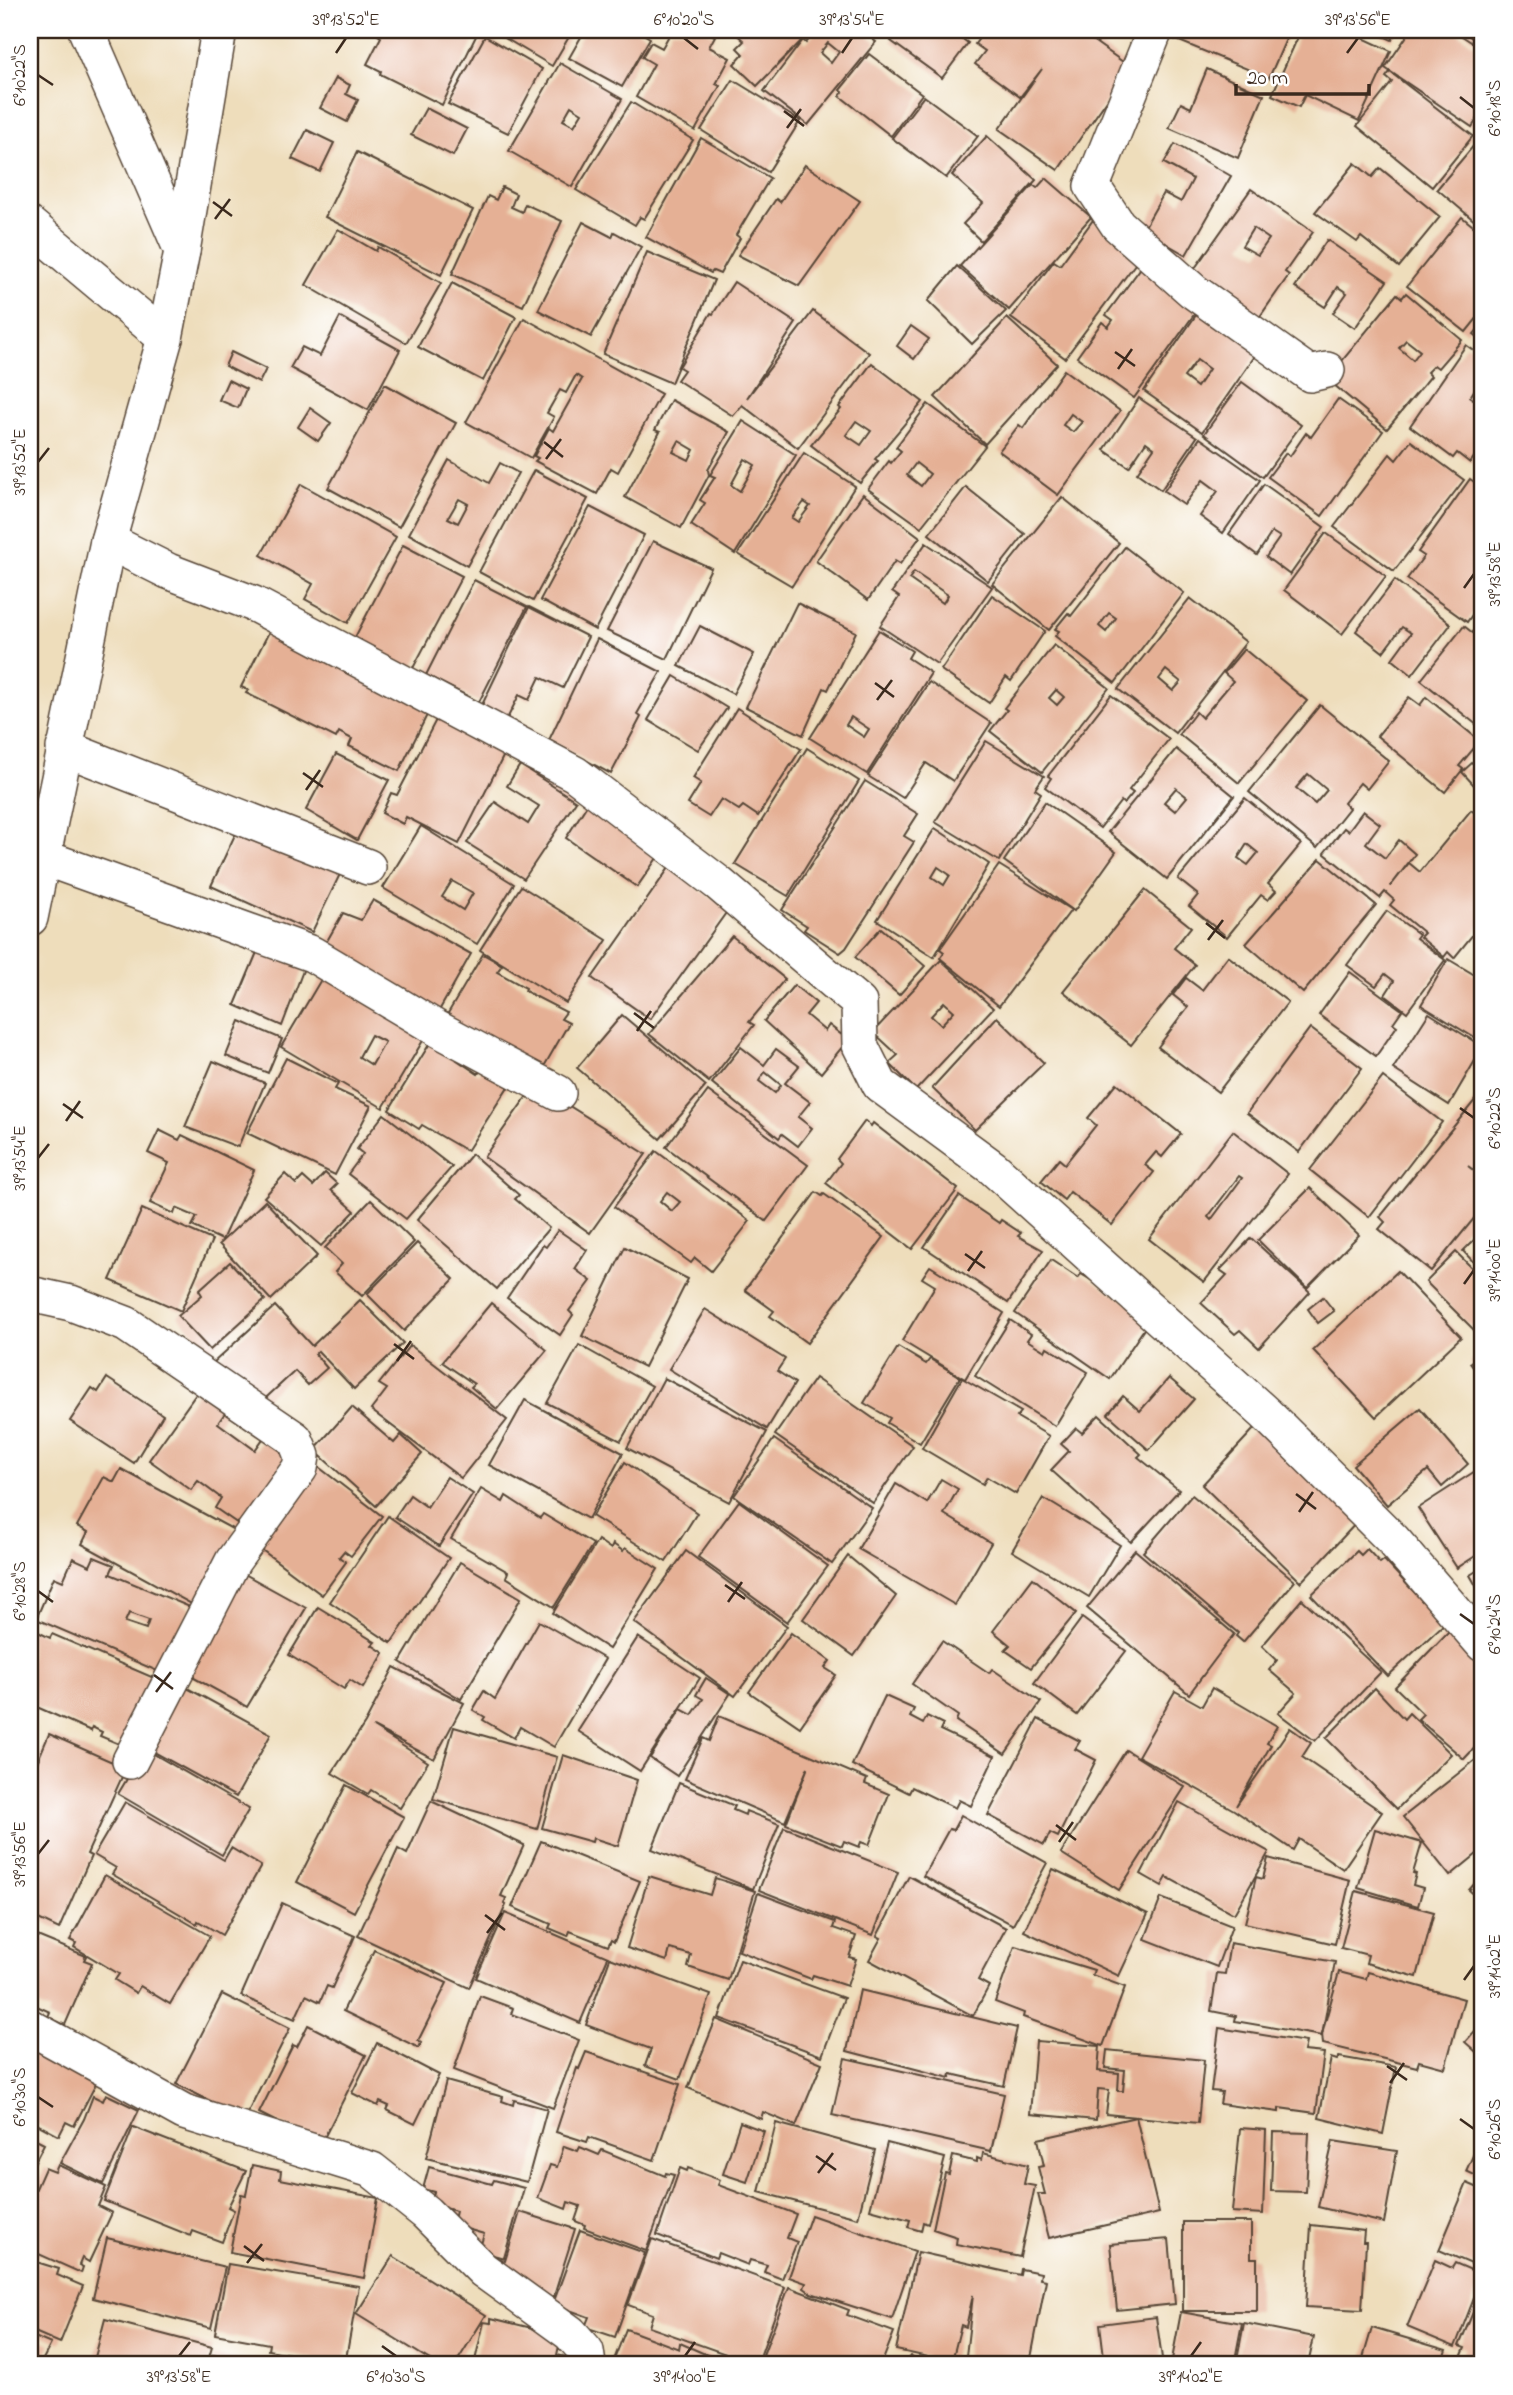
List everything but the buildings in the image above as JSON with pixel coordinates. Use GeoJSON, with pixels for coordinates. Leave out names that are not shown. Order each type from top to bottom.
{"type":"FeatureCollection","features":[{"type":"Feature","properties":{"kind":"street"},"geometry":{"type":"LineString","coordinates":[[86,30],[182,251]]}},
{"type":"Feature","properties":{"kind":"street"},"geometry":{"type":"LineString","coordinates":[[30,918],[108,541],[165,338],[219,30]]}},
{"type":"Feature","properties":{"kind":"street"},"geometry":{"type":"LineString","coordinates":[[1155,30],[1092,186],[1118,225],[1193,291],[1310,374],[1327,370]]}},
{"type":"Feature","properties":{"kind":"street"},"geometry":{"type":"LineString","coordinates":[[30,225],[165,338]]}},
{"type":"Feature","properties":{"kind":"street"},"geometry":{"type":"LineString","coordinates":[[108,541],[168,571],[254,604],[575,774],[718,883],[859,1003],[860,1045],[880,1085],[993,1168],[1266,1414],[1393,1540],[1483,1644]]}},
{"type":"Feature","properties":{"kind":"street"},"geometry":{"type":"LineString","coordinates":[[64,748],[368,867]]}},
{"type":"Feature","properties":{"kind":"street"},"geometry":{"type":"LineString","coordinates":[[42,857],[312,954],[438,1029],[558,1093]]}},
{"type":"Feature","properties":{"kind":"street"},"geometry":{"type":"LineString","coordinates":[[30,1294],[71,1303],[126,1324],[295,1439],[302,1456],[300,1468],[233,1561],[130,1761]]}},
{"type":"Feature","properties":{"kind":"street"},"geometry":{"type":"LineString","coordinates":[[30,2027],[184,2112],[372,2170],[426,2213],[483,2270],[570,2333],[586,2351],[588,2365]]}}]}
